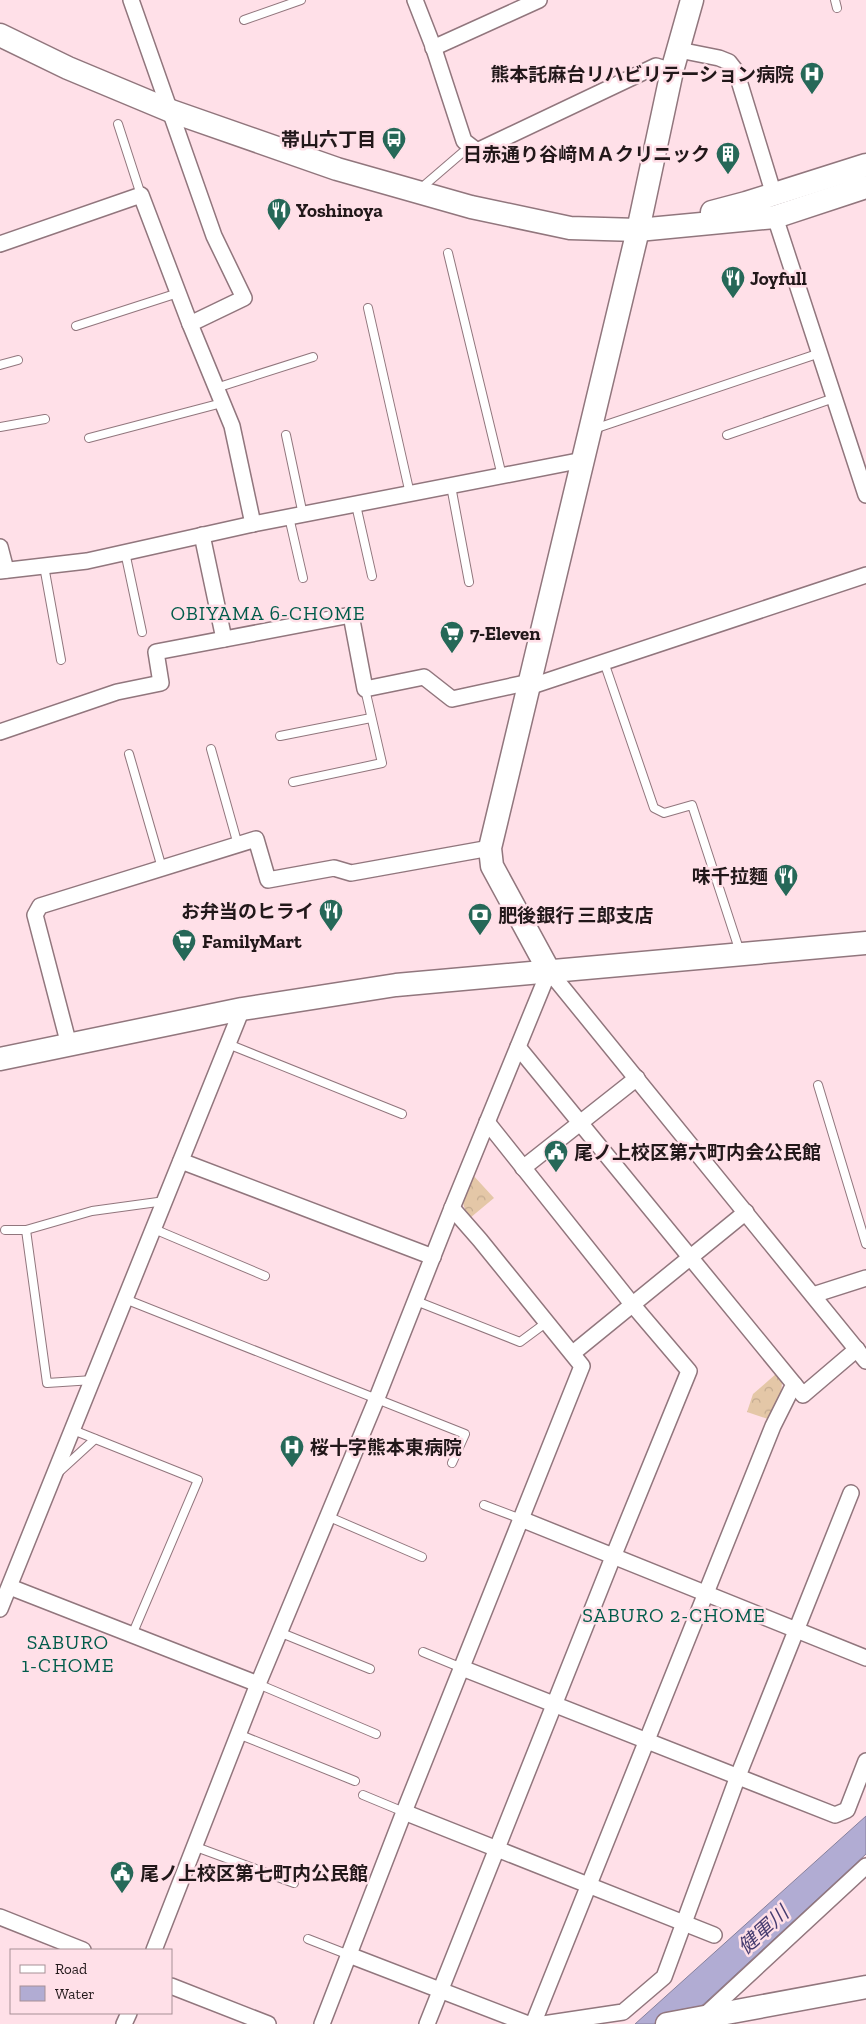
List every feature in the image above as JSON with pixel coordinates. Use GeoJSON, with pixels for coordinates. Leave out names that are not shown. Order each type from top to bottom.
{"type":"FeatureCollection","features":[{"type":"Feature","properties":{"kind":"street"},"geometry":{"type":"LineString","coordinates":[[131,0],[172,111],[214,236],[244,298],[190,324]]}},
{"type":"Feature","properties":{"kind":"street"},"geometry":{"type":"LineString","coordinates":[[415,0],[464,142],[477,151],[656,66],[676,61],[719,58],[729,62],[736,71],[774,195]]}},
{"type":"Feature","properties":{"kind":"street"},"geometry":{"type":"LineString","coordinates":[[433,48],[539,0]]}},
{"type":"Feature","properties":{"kind":"street"},"geometry":{"type":"LineString","coordinates":[[518,1047],[803,1395],[862,1355],[549,970],[492,866],[490,848],[692,0]]}},
{"type":"Feature","properties":{"kind":"street"},"geometry":{"type":"LineString","coordinates":[[0,35],[68,68],[172,111],[337,169],[471,207],[570,228],[638,230],[775,217],[866,187]]}},
{"type":"Feature","properties":{"kind":"street"},"geometry":{"type":"LineString","coordinates":[[638,230],[774,195],[866,165]]}},
{"type":"Feature","properties":{"kind":"street"},"geometry":{"type":"LineString","coordinates":[[0,244],[141,195],[190,324],[232,426],[254,524]]}},
{"type":"Feature","properties":{"kind":"street"},"geometry":{"type":"LineString","coordinates":[[775,217],[866,495]]}},
{"type":"Feature","properties":{"kind":"street"},"geometry":{"type":"LineString","coordinates":[[0,547],[3,571],[87,560],[254,524],[583,460]]}},
{"type":"Feature","properties":{"kind":"street"},"geometry":{"type":"LineString","coordinates":[[202,535],[224,639]]}},
{"type":"Feature","properties":{"kind":"street"},"geometry":{"type":"LineString","coordinates":[[0,732],[117,692],[161,683],[156,652],[351,615],[365,688],[424,677],[452,699],[529,685],[866,575]]}},
{"type":"Feature","properties":{"kind":"street"},"geometry":{"type":"LineString","coordinates":[[69,1045],[35,915],[40,906],[256,839],[268,880],[334,868],[351,873],[490,848]]}},
{"type":"Feature","properties":{"kind":"street"},"geometry":{"type":"LineString","coordinates":[[0,1059],[242,1009],[396,985],[866,943]]}},
{"type":"Feature","properties":{"kind":"street"},"geometry":{"type":"LineString","coordinates":[[154,1949],[196,1847],[258,1684],[378,1398],[452,1208],[549,970]]}},
{"type":"Feature","properties":{"kind":"street"},"geometry":{"type":"LineString","coordinates":[[0,1609],[242,1009]]}},
{"type":"Feature","properties":{"kind":"street"},"geometry":{"type":"LineString","coordinates":[[523,1168],[637,1078]]}},
{"type":"Feature","properties":{"kind":"street"},"geometry":{"type":"LineString","coordinates":[[427,2024],[689,1371],[632,1304],[487,1122]]}},
{"type":"Feature","properties":{"kind":"street"},"geometry":{"type":"LineString","coordinates":[[181,1160],[433,1257]]}},
{"type":"Feature","properties":{"kind":"street"},"geometry":{"type":"LineString","coordinates":[[322,2024],[404,1812],[582,1366],[452,1208]]}},
{"type":"Feature","properties":{"kind":"street"},"geometry":{"type":"LineString","coordinates":[[573,1353],[746,1212]]}},
{"type":"Feature","properties":{"kind":"street"},"geometry":{"type":"LineString","coordinates":[[813,1295],[866,1278]]}},
{"type":"Feature","properties":{"kind":"street"},"geometry":{"type":"LineString","coordinates":[[533,2024],[773,1426],[794,1384]]}},
{"type":"Feature","properties":{"kind":"street"},"geometry":{"type":"LineString","coordinates":[[543,2024],[623,2012],[664,1977],[738,1776],[851,1493]]}},
{"type":"Feature","properties":{"kind":"street"},"geometry":{"type":"LineString","coordinates":[[521,1519],[866,1658]]}},
{"type":"Feature","properties":{"kind":"street"},"geometry":{"type":"LineString","coordinates":[[10,1587],[258,1684]]}},
{"type":"Feature","properties":{"kind":"street"},"geometry":{"type":"LineString","coordinates":[[462,1668],[555,1703],[835,1815],[847,1810],[866,1761]]}},
{"type":"Feature","properties":{"kind":"street"},"geometry":{"type":"LineString","coordinates":[[404,1812],[714,1935]]}},
{"type":"Feature","properties":{"kind":"street"},"geometry":{"type":"LineString","coordinates":[[700,2021],[866,1866]]}},
{"type":"Feature","properties":{"kind":"street"},"geometry":{"type":"LineString","coordinates":[[0,1917],[80,1949]]}},
{"type":"Feature","properties":{"kind":"street"},"geometry":{"type":"LineString","coordinates":[[349,1955],[528,2024]]}},
{"type":"Feature","properties":{"kind":"street"},"geometry":{"type":"LineString","coordinates":[[172,1986],[268,2024]]}},
{"type":"Feature","properties":{"kind":"street"},"geometry":{"type":"LineString","coordinates":[[667,2024],[700,2021],[866,1987]]}},
{"type":"Feature","properties":{"kind":"lane"},"geometry":{"type":"LineString","coordinates":[[244,20],[301,0]]}},
{"type":"Feature","properties":{"kind":"lane"},"geometry":{"type":"LineString","coordinates":[[835,0],[837,8]]}},
{"type":"Feature","properties":{"kind":"lane"},"geometry":{"type":"LineString","coordinates":[[118,124],[141,195]]}},
{"type":"Feature","properties":{"kind":"lane"},"geometry":{"type":"LineString","coordinates":[[416,192],[470,146]]}},
{"type":"Feature","properties":{"kind":"lane"},"geometry":{"type":"LineString","coordinates":[[448,253],[502,476]]}},
{"type":"Feature","properties":{"kind":"lane"},"geometry":{"type":"LineString","coordinates":[[76,326],[178,293]]}},
{"type":"Feature","properties":{"kind":"lane"},"geometry":{"type":"LineString","coordinates":[[368,308],[410,494]]}},
{"type":"Feature","properties":{"kind":"lane"},"geometry":{"type":"LineString","coordinates":[[590,431],[820,353]]}},
{"type":"Feature","properties":{"kind":"lane"},"geometry":{"type":"LineString","coordinates":[[216,388],[313,357]]}},
{"type":"Feature","properties":{"kind":"lane"},"geometry":{"type":"LineString","coordinates":[[0,365],[18,360]]}},
{"type":"Feature","properties":{"kind":"lane"},"geometry":{"type":"LineString","coordinates":[[727,435],[834,398]]}},
{"type":"Feature","properties":{"kind":"lane"},"geometry":{"type":"LineString","coordinates":[[89,438],[222,403]]}},
{"type":"Feature","properties":{"kind":"lane"},"geometry":{"type":"LineString","coordinates":[[0,427],[45,419]]}},
{"type":"Feature","properties":{"kind":"lane"},"geometry":{"type":"LineString","coordinates":[[286,435],[303,578]]}},
{"type":"Feature","properties":{"kind":"lane"},"geometry":{"type":"LineString","coordinates":[[450,486],[469,582]]}},
{"type":"Feature","properties":{"kind":"lane"},"geometry":{"type":"LineString","coordinates":[[356,505],[372,576]]}},
{"type":"Feature","properties":{"kind":"lane"},"geometry":{"type":"LineString","coordinates":[[125,552],[142,632]]}},
{"type":"Feature","properties":{"kind":"lane"},"geometry":{"type":"LineString","coordinates":[[44,566],[61,660]]}},
{"type":"Feature","properties":{"kind":"lane"},"geometry":{"type":"LineString","coordinates":[[604,662],[654,808],[664,813],[692,805],[740,954]]}},
{"type":"Feature","properties":{"kind":"lane"},"geometry":{"type":"LineString","coordinates":[[293,782],[382,763],[365,688]]}},
{"type":"Feature","properties":{"kind":"lane"},"geometry":{"type":"LineString","coordinates":[[280,736],[371,718]]}},
{"type":"Feature","properties":{"kind":"lane"},"geometry":{"type":"LineString","coordinates":[[212,749],[238,845]]}},
{"type":"Feature","properties":{"kind":"lane"},"geometry":{"type":"LineString","coordinates":[[129,754],[162,868]]}},
{"type":"Feature","properties":{"kind":"lane"},"geometry":{"type":"LineString","coordinates":[[228,1044],[402,1114]]}},
{"type":"Feature","properties":{"kind":"lane"},"geometry":{"type":"LineString","coordinates":[[818,1085],[866,1244]]}},
{"type":"Feature","properties":{"kind":"lane"},"geometry":{"type":"LineString","coordinates":[[5,1230],[26,1230],[92,1211],[165,1201]]}},
{"type":"Feature","properties":{"kind":"lane"},"geometry":{"type":"LineString","coordinates":[[154,1229],[265,1276]]}},
{"type":"Feature","properties":{"kind":"lane"},"geometry":{"type":"LineString","coordinates":[[26,1230],[47,1383],[93,1380]]}},
{"type":"Feature","properties":{"kind":"lane"},"geometry":{"type":"LineString","coordinates":[[125,1299],[465,1434],[452,1464]]}},
{"type":"Feature","properties":{"kind":"lane"},"geometry":{"type":"LineString","coordinates":[[416,1301],[520,1342],[547,1322]]}},
{"type":"Feature","properties":{"kind":"lane"},"geometry":{"type":"LineString","coordinates":[[73,1430],[198,1480],[132,1635]]}},
{"type":"Feature","properties":{"kind":"lane"},"geometry":{"type":"LineString","coordinates":[[54,1476],[95,1439]]}},
{"type":"Feature","properties":{"kind":"lane"},"geometry":{"type":"LineString","coordinates":[[484,1505],[521,1519]]}},
{"type":"Feature","properties":{"kind":"lane"},"geometry":{"type":"LineString","coordinates":[[327,1516],[422,1557]]}},
{"type":"Feature","properties":{"kind":"lane"},"geometry":{"type":"LineString","coordinates":[[280,1632],[370,1669]]}},
{"type":"Feature","properties":{"kind":"lane"},"geometry":{"type":"LineString","coordinates":[[423,1652],[462,1668]]}},
{"type":"Feature","properties":{"kind":"lane"},"geometry":{"type":"LineString","coordinates":[[258,1684],[376,1734]]}},
{"type":"Feature","properties":{"kind":"lane"},"geometry":{"type":"LineString","coordinates":[[238,1734],[355,1781]]}},
{"type":"Feature","properties":{"kind":"lane"},"geometry":{"type":"LineString","coordinates":[[363,1795],[404,1812]]}},
{"type":"Feature","properties":{"kind":"lane"},"geometry":{"type":"LineString","coordinates":[[196,1847],[294,1883]]}},
{"type":"Feature","properties":{"kind":"lane"},"geometry":{"type":"LineString","coordinates":[[308,1940],[349,1955]]}},
{"type":"Feature","properties":{"kind":"green space"},"geometry":{"type":"Polygon","coordinates":[[[472,1174],[494,1198],[470,1218],[464,1206],[463,1196],[472,1174]]]}},
{"type":"Feature","properties":{"kind":"green space"},"geometry":{"type":"Polygon","coordinates":[[[777,1373],[782,1383],[781,1393],[771,1420],[747,1412],[753,1394],[777,1373]]]}},
{"type":"Feature","properties":{"kind":"water","name":"健軍川"},"geometry":{"type":"Polygon","coordinates":[[[866,1816],[866,1854],[682,2024],[635,2024],[866,1816]]]}},
{"type":"Feature","properties":{"kind":"place","name":"熊本託麻台リハビリテーション病院"},"geometry":{"type":"Point","coordinates":[812,95]}},
{"type":"Feature","properties":{"kind":"place","name":"帯山六丁目"},"geometry":{"type":"Point","coordinates":[394,160]}},
{"type":"Feature","properties":{"kind":"place","name":"日赤通り谷﨑ＭＡクリニック"},"geometry":{"type":"Point","coordinates":[728,175]}},
{"type":"Feature","properties":{"kind":"place","name":"Yoshinoya"},"geometry":{"type":"Point","coordinates":[279,231]}},
{"type":"Feature","properties":{"kind":"place","name":"Joyfull"},"geometry":{"type":"Point","coordinates":[733,299]}},
{"type":"Feature","properties":{"kind":"place","name":"7-Eleven"},"geometry":{"type":"Point","coordinates":[452,654]}},
{"type":"Feature","properties":{"kind":"place","name":"味千拉麵"},"geometry":{"type":"Point","coordinates":[786,897]}},
{"type":"Feature","properties":{"kind":"place","name":"お弁当のヒライ"},"geometry":{"type":"Point","coordinates":[331,932]}},
{"type":"Feature","properties":{"kind":"place","name":"肥後銀行 三郎支店"},"geometry":{"type":"Point","coordinates":[480,936]}},
{"type":"Feature","properties":{"kind":"place","name":"FamilyMart"},"geometry":{"type":"Point","coordinates":[184,962]}},
{"type":"Feature","properties":{"kind":"place","name":"尾ノ上校区第六町内会公民館"},"geometry":{"type":"Point","coordinates":[556,1173]}},
{"type":"Feature","properties":{"kind":"place","name":"桜十字熊本東病院"},"geometry":{"type":"Point","coordinates":[292,1468]}},
{"type":"Feature","properties":{"kind":"place","name":"尾ノ上校区第七町内公民館"},"geometry":{"type":"Point","coordinates":[122,1894]}},
{"type":"Feature","properties":{"kind":"district","name":"OBIYAMA 6-CHOME"},"geometry":{"type":"Point","coordinates":[268,613]}},
{"type":"Feature","properties":{"kind":"district","name":"SABURO 2-CHOME"},"geometry":{"type":"Point","coordinates":[674,1615]}},
{"type":"Feature","properties":{"kind":"district","name":"SABURO 1-CHOME"},"geometry":{"type":"Point","coordinates":[68,1654]}}]}
